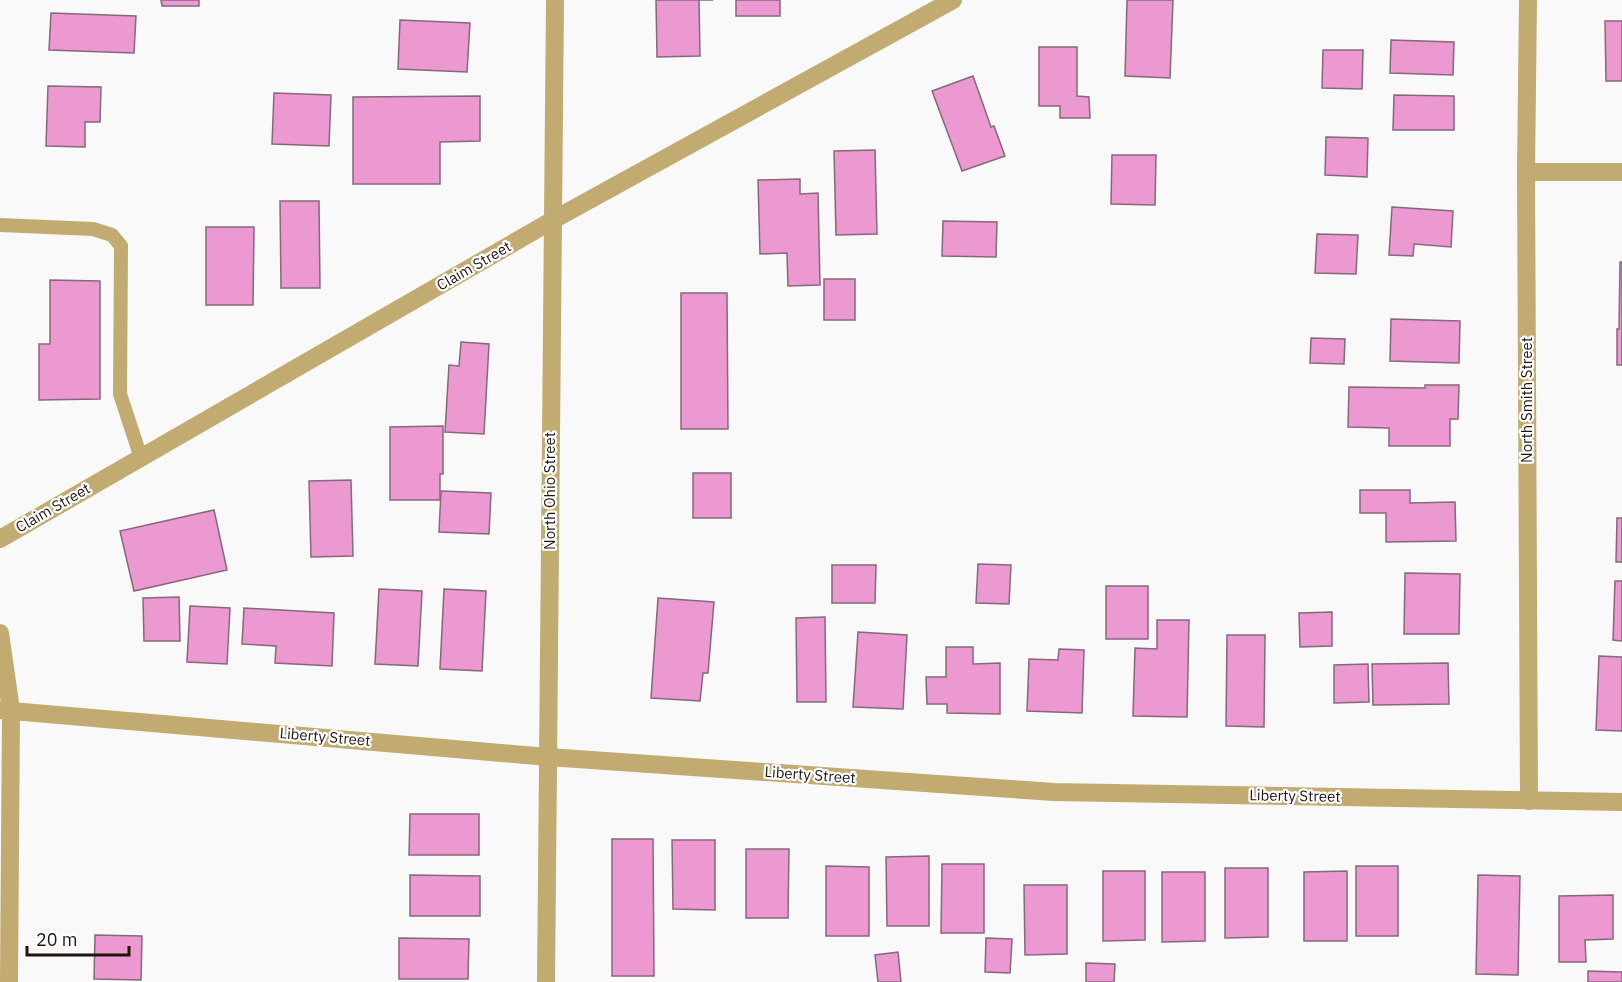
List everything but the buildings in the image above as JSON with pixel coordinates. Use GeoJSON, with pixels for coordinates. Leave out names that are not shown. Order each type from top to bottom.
{"type":"FeatureCollection","features":[{"type":"Feature","properties":{"kind":"street","name":"North Ohio Street"},"geometry":{"type":"LineString","coordinates":[[546,982],[555,0]]}},
{"type":"Feature","properties":{"kind":"street","name":"Claim Street"},"geometry":{"type":"LineString","coordinates":[[0,539],[553,220],[953,0]]}},
{"type":"Feature","properties":{"kind":"street","name":"North Smith Street"},"geometry":{"type":"LineString","coordinates":[[1528,0],[1529,801]]}},
{"type":"Feature","properties":{"kind":"street"},"geometry":{"type":"LineString","coordinates":[[1527,172],[1622,172]]}},
{"type":"Feature","properties":{"kind":"street"},"geometry":{"type":"LineString","coordinates":[[0,633],[5,710],[9,982]]}},
{"type":"Feature","properties":{"kind":"street","name":"Liberty Street"},"geometry":{"type":"LineString","coordinates":[[5,710],[548,757],[1054,792],[1622,802]]}},
{"type":"Feature","properties":{"kind":"lane"},"geometry":{"type":"LineString","coordinates":[[0,225],[93,229],[112,235],[121,246],[120,394],[141,458]]}}]}
